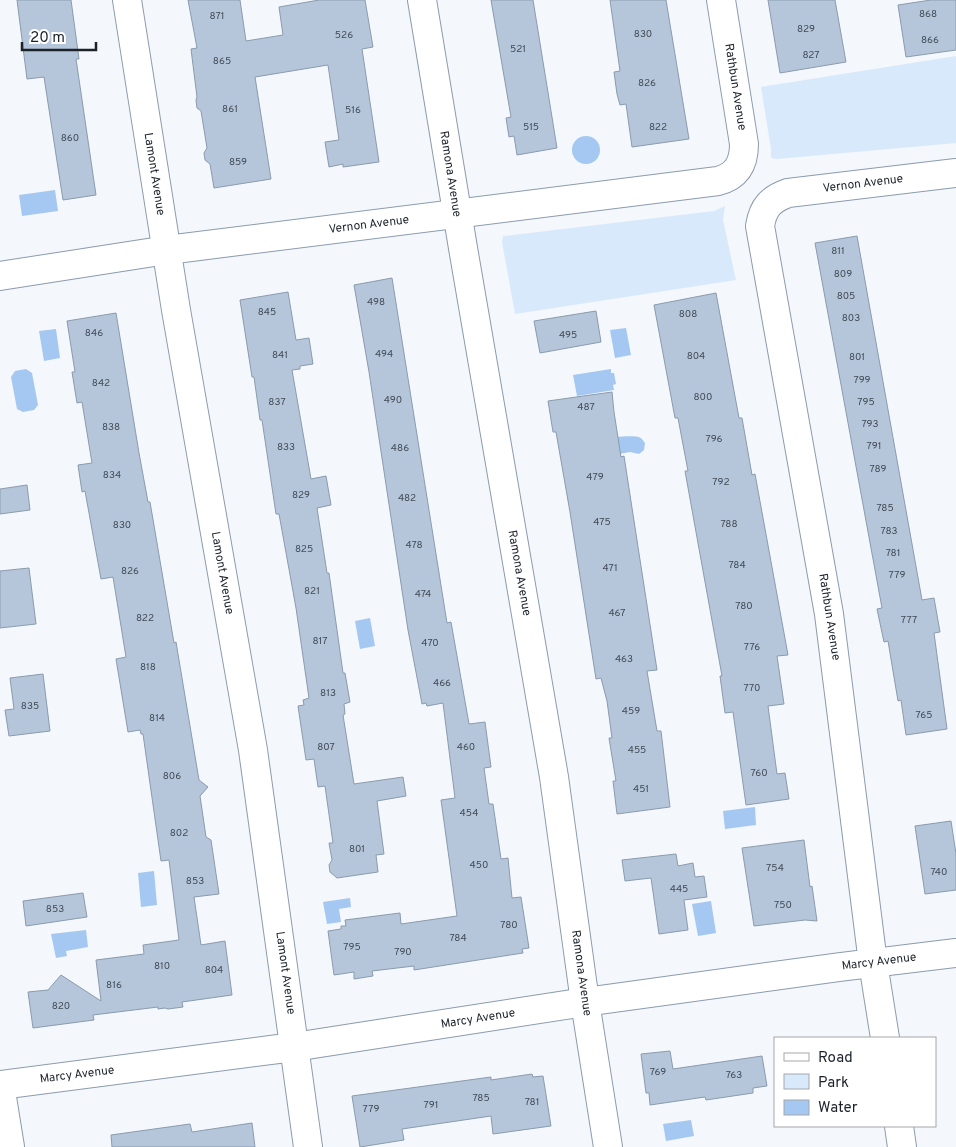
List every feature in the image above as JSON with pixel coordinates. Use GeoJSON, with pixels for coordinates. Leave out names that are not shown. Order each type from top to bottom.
{"type":"FeatureCollection","features":[{"type":"Feature","properties":{"kind":"street","name":"Lamont Avenue"},"geometry":{"type":"LineString","coordinates":[[127,0],[167,250],[253,750],[308,1147]]}},
{"type":"Feature","properties":{"kind":"street","name":"Ramona Avenue"},"geometry":{"type":"LineString","coordinates":[[422,0],[554,777],[585,1002],[608,1147]]}},
{"type":"Feature","properties":{"kind":"street","name":"Rathbun Avenue"},"geometry":{"type":"LineString","coordinates":[[721,0],[744,144],[742,161],[736,172]]}},
{"type":"Feature","properties":{"kind":"street","name":"Vernon Avenue"},"geometry":{"type":"LineString","coordinates":[[0,276],[167,250],[718,181],[728,178],[736,172]]}},
{"type":"Feature","properties":{"kind":"street","name":"Vernon Avenue"},"geometry":{"type":"LineString","coordinates":[[771,201],[788,193],[956,173]]}},
{"type":"Feature","properties":{"kind":"street","name":"Rathbun Avenue"},"geometry":{"type":"LineString","coordinates":[[771,201],[764,210],[760,226],[829,614],[873,962],[885,1037]]}},
{"type":"Feature","properties":{"kind":"street","name":"Marcy Avenue"},"geometry":{"type":"LineString","coordinates":[[0,1085],[294,1047],[585,1002],[873,962],[956,953]]}},
{"type":"Feature","properties":{"kind":"street"},"geometry":{"type":"LineString","coordinates":[[0,1085],[10,1147]]}},
{"type":"Feature","properties":{"kind":"street"},"geometry":{"type":"LineString","coordinates":[[899,1127],[902,1147]]}},
{"type":"Feature","properties":{"kind":"green space"},"geometry":{"type":"Polygon","coordinates":[[[956,56],[956,143],[771,158],[761,87],[956,56]]]}},
{"type":"Feature","properties":{"kind":"green space"},"geometry":{"type":"Polygon","coordinates":[[[725,206],[723,220],[736,280],[515,314],[502,242],[503,236],[714,211],[725,206]]]}},
{"type":"Feature","properties":{"kind":"water"},"geometry":{"type":"Polygon","coordinates":[[[586,136],[596,140],[600,150],[596,160],[586,164],[576,160],[572,150],[576,140],[586,136]]]}},
{"type":"Feature","properties":{"kind":"water"},"geometry":{"type":"Polygon","coordinates":[[[55,190],[58,211],[22,216],[19,195],[55,190]]]}},
{"type":"Feature","properties":{"kind":"water"},"geometry":{"type":"Polygon","coordinates":[[[626,328],[631,355],[615,358],[610,330],[626,328]]]}},
{"type":"Feature","properties":{"kind":"water"},"geometry":{"type":"Polygon","coordinates":[[[56,329],[60,358],[44,361],[39,331],[56,329]]]}},
{"type":"Feature","properties":{"kind":"water"},"geometry":{"type":"Polygon","coordinates":[[[26,369],[32,373],[38,405],[34,410],[23,412],[17,409],[11,377],[15,371],[26,369]]]}},
{"type":"Feature","properties":{"kind":"water"},"geometry":{"type":"Polygon","coordinates":[[[611,369],[611,373],[614,373],[616,384],[613,385],[614,390],[577,396],[573,375],[611,369]]]}},
{"type":"Feature","properties":{"kind":"water"},"geometry":{"type":"Polygon","coordinates":[[[632,436],[641,438],[645,443],[644,450],[639,454],[630,452],[619,454],[615,437],[632,436]]]}},
{"type":"Feature","properties":{"kind":"water"},"geometry":{"type":"Polygon","coordinates":[[[370,618],[375,646],[360,649],[355,621],[370,618]]]}},
{"type":"Feature","properties":{"kind":"water"},"geometry":{"type":"Polygon","coordinates":[[[755,807],[756,825],[725,829],[723,811],[755,807]]]}},
{"type":"Feature","properties":{"kind":"water"},"geometry":{"type":"Polygon","coordinates":[[[154,871],[157,905],[141,907],[138,873],[154,871]]]}},
{"type":"Feature","properties":{"kind":"water"},"geometry":{"type":"Polygon","coordinates":[[[350,898],[351,907],[339,909],[341,922],[327,924],[323,902],[350,898]]]}},
{"type":"Feature","properties":{"kind":"water"},"geometry":{"type":"Polygon","coordinates":[[[711,901],[716,933],[698,936],[692,904],[711,901]]]}},
{"type":"Feature","properties":{"kind":"water"},"geometry":{"type":"Polygon","coordinates":[[[86,930],[88,947],[66,951],[67,956],[56,958],[51,934],[86,930]]]}},
{"type":"Feature","properties":{"kind":"water"},"geometry":{"type":"Polygon","coordinates":[[[691,1120],[694,1136],[666,1141],[663,1124],[691,1120]]]}},
{"type":"Feature","properties":{"kind":"building"},"geometry":{"type":"Polygon","coordinates":[[[17,0],[71,0],[79,59],[76,59],[96,195],[63,200],[44,77],[27,79],[17,0]]]}},
{"type":"Feature","properties":{"kind":"building"},"geometry":{"type":"Polygon","coordinates":[[[188,0],[240,0],[246,41],[283,35],[279,7],[319,0],[365,0],[373,47],[362,49],[379,162],[343,167],[343,164],[329,167],[325,142],[339,140],[328,65],[255,77],[271,179],[214,188],[210,164],[205,160],[204,153],[207,148],[201,111],[197,108],[191,49],[197,48],[188,0]]]}},
{"type":"Feature","properties":{"kind":"building"},"geometry":{"type":"Polygon","coordinates":[[[491,0],[533,0],[557,148],[517,155],[514,136],[509,137],[506,118],[511,117],[491,0]]]}},
{"type":"Feature","properties":{"kind":"building"},"geometry":{"type":"Polygon","coordinates":[[[610,0],[666,0],[689,139],[632,147],[626,104],[620,105],[617,94],[614,72],[620,71],[610,0]]]}},
{"type":"Feature","properties":{"kind":"building"},"geometry":{"type":"Polygon","coordinates":[[[768,0],[835,0],[846,62],[780,73],[768,0]]]}},
{"type":"Feature","properties":{"kind":"building"},"geometry":{"type":"Polygon","coordinates":[[[931,0],[956,0],[956,50],[906,57],[898,5],[931,0]]]}},
{"type":"Feature","properties":{"kind":"building"},"geometry":{"type":"Polygon","coordinates":[[[857,236],[922,600],[934,598],[940,632],[934,633],[947,729],[906,735],[901,700],[898,701],[888,641],[884,642],[877,609],[882,608],[815,243],[857,236]]]}},
{"type":"Feature","properties":{"kind":"building"},"geometry":{"type":"Polygon","coordinates":[[[392,278],[447,623],[451,622],[469,724],[485,722],[491,767],[484,768],[489,804],[493,804],[501,859],[508,858],[512,898],[521,897],[529,948],[522,949],[523,953],[414,970],[414,966],[372,971],[373,976],[354,979],[354,972],[334,975],[328,931],[341,929],[341,926],[346,926],[345,920],[400,913],[401,924],[457,916],[441,800],[455,798],[443,703],[427,706],[426,703],[422,704],[408,630],[354,285],[392,278]]]}},
{"type":"Feature","properties":{"kind":"building"},"geometry":{"type":"Polygon","coordinates":[[[288,292],[296,340],[309,338],[313,364],[300,366],[300,369],[292,370],[311,479],[326,476],[331,505],[317,508],[327,573],[329,573],[343,673],[345,673],[350,702],[344,704],[345,714],[343,715],[354,784],[403,777],[406,796],[377,801],[384,854],[376,855],[378,872],[337,878],[330,872],[329,865],[332,860],[329,843],[333,843],[325,786],[318,787],[314,759],[306,760],[298,706],[304,705],[303,700],[309,698],[296,608],[279,514],[276,514],[262,420],[260,420],[254,377],[252,377],[240,300],[288,292]]]}},
{"type":"Feature","properties":{"kind":"building"},"geometry":{"type":"Polygon","coordinates":[[[716,293],[739,418],[742,418],[752,475],[755,474],[788,655],[777,656],[784,704],[768,706],[777,774],[785,773],[789,799],[746,805],[733,712],[725,713],[720,676],[722,676],[685,471],[688,471],[678,418],[675,418],[654,305],[716,293]]]}},
{"type":"Feature","properties":{"kind":"building"},"geometry":{"type":"Polygon","coordinates":[[[596,311],[601,342],[540,353],[534,321],[596,311]]]}},
{"type":"Feature","properties":{"kind":"building"},"geometry":{"type":"Polygon","coordinates":[[[116,313],[139,453],[148,502],[150,502],[174,643],[176,642],[199,780],[208,787],[200,796],[206,837],[211,840],[219,894],[194,897],[201,945],[225,941],[232,995],[182,1002],[183,1007],[158,1009],[158,1007],[93,1015],[94,1020],[33,1028],[28,992],[48,990],[61,975],[101,1001],[96,960],[144,954],[143,945],[179,940],[169,860],[161,861],[143,734],[141,734],[140,730],[128,732],[116,659],[126,657],[113,577],[101,579],[85,491],[82,492],[78,465],[92,463],[82,402],[77,403],[72,372],[75,372],[67,321],[116,313]]]}},
{"type":"Feature","properties":{"kind":"building"},"geometry":{"type":"Polygon","coordinates":[[[612,392],[621,457],[624,456],[657,670],[647,671],[657,731],[661,731],[670,807],[617,814],[613,781],[616,781],[609,738],[612,738],[607,701],[601,678],[596,679],[570,512],[556,432],[553,432],[548,401],[612,392]]]}},
{"type":"Feature","properties":{"kind":"building"},"geometry":{"type":"Polygon","coordinates":[[[27,485],[30,510],[0,514],[0,489],[27,485]]]}},
{"type":"Feature","properties":{"kind":"building"},"geometry":{"type":"Polygon","coordinates":[[[29,568],[36,624],[0,628],[0,571],[29,568]]]}},
{"type":"Feature","properties":{"kind":"building"},"geometry":{"type":"Polygon","coordinates":[[[43,674],[50,731],[9,736],[5,710],[14,709],[10,678],[43,674]]]}},
{"type":"Feature","properties":{"kind":"building"},"geometry":{"type":"Polygon","coordinates":[[[951,821],[956,854],[956,890],[925,894],[915,826],[951,821]]]}},
{"type":"Feature","properties":{"kind":"building"},"geometry":{"type":"Polygon","coordinates":[[[804,840],[810,887],[812,886],[817,921],[805,920],[754,926],[742,848],[804,840]]]}},
{"type":"Feature","properties":{"kind":"building"},"geometry":{"type":"Polygon","coordinates":[[[676,854],[678,866],[693,863],[695,877],[704,876],[707,897],[684,900],[688,930],[659,934],[651,878],[625,881],[622,860],[676,854]]]}},
{"type":"Feature","properties":{"kind":"building"},"geometry":{"type":"Polygon","coordinates":[[[83,893],[87,917],[26,926],[23,901],[83,893]]]}},
{"type":"Feature","properties":{"kind":"building"},"geometry":{"type":"Polygon","coordinates":[[[670,1051],[673,1069],[762,1056],[767,1086],[753,1088],[753,1093],[706,1100],[705,1097],[650,1105],[649,1093],[646,1093],[641,1054],[670,1051]]]}},
{"type":"Feature","properties":{"kind":"building"},"geometry":{"type":"Polygon","coordinates":[[[532,1074],[533,1077],[543,1076],[551,1126],[493,1134],[491,1116],[402,1129],[404,1140],[360,1147],[352,1096],[491,1077],[491,1080],[532,1074]]]}},
{"type":"Feature","properties":{"kind":"building"},"geometry":{"type":"Polygon","coordinates":[[[252,1123],[255,1147],[112,1147],[111,1135],[190,1124],[192,1132],[252,1123]]]}}]}
